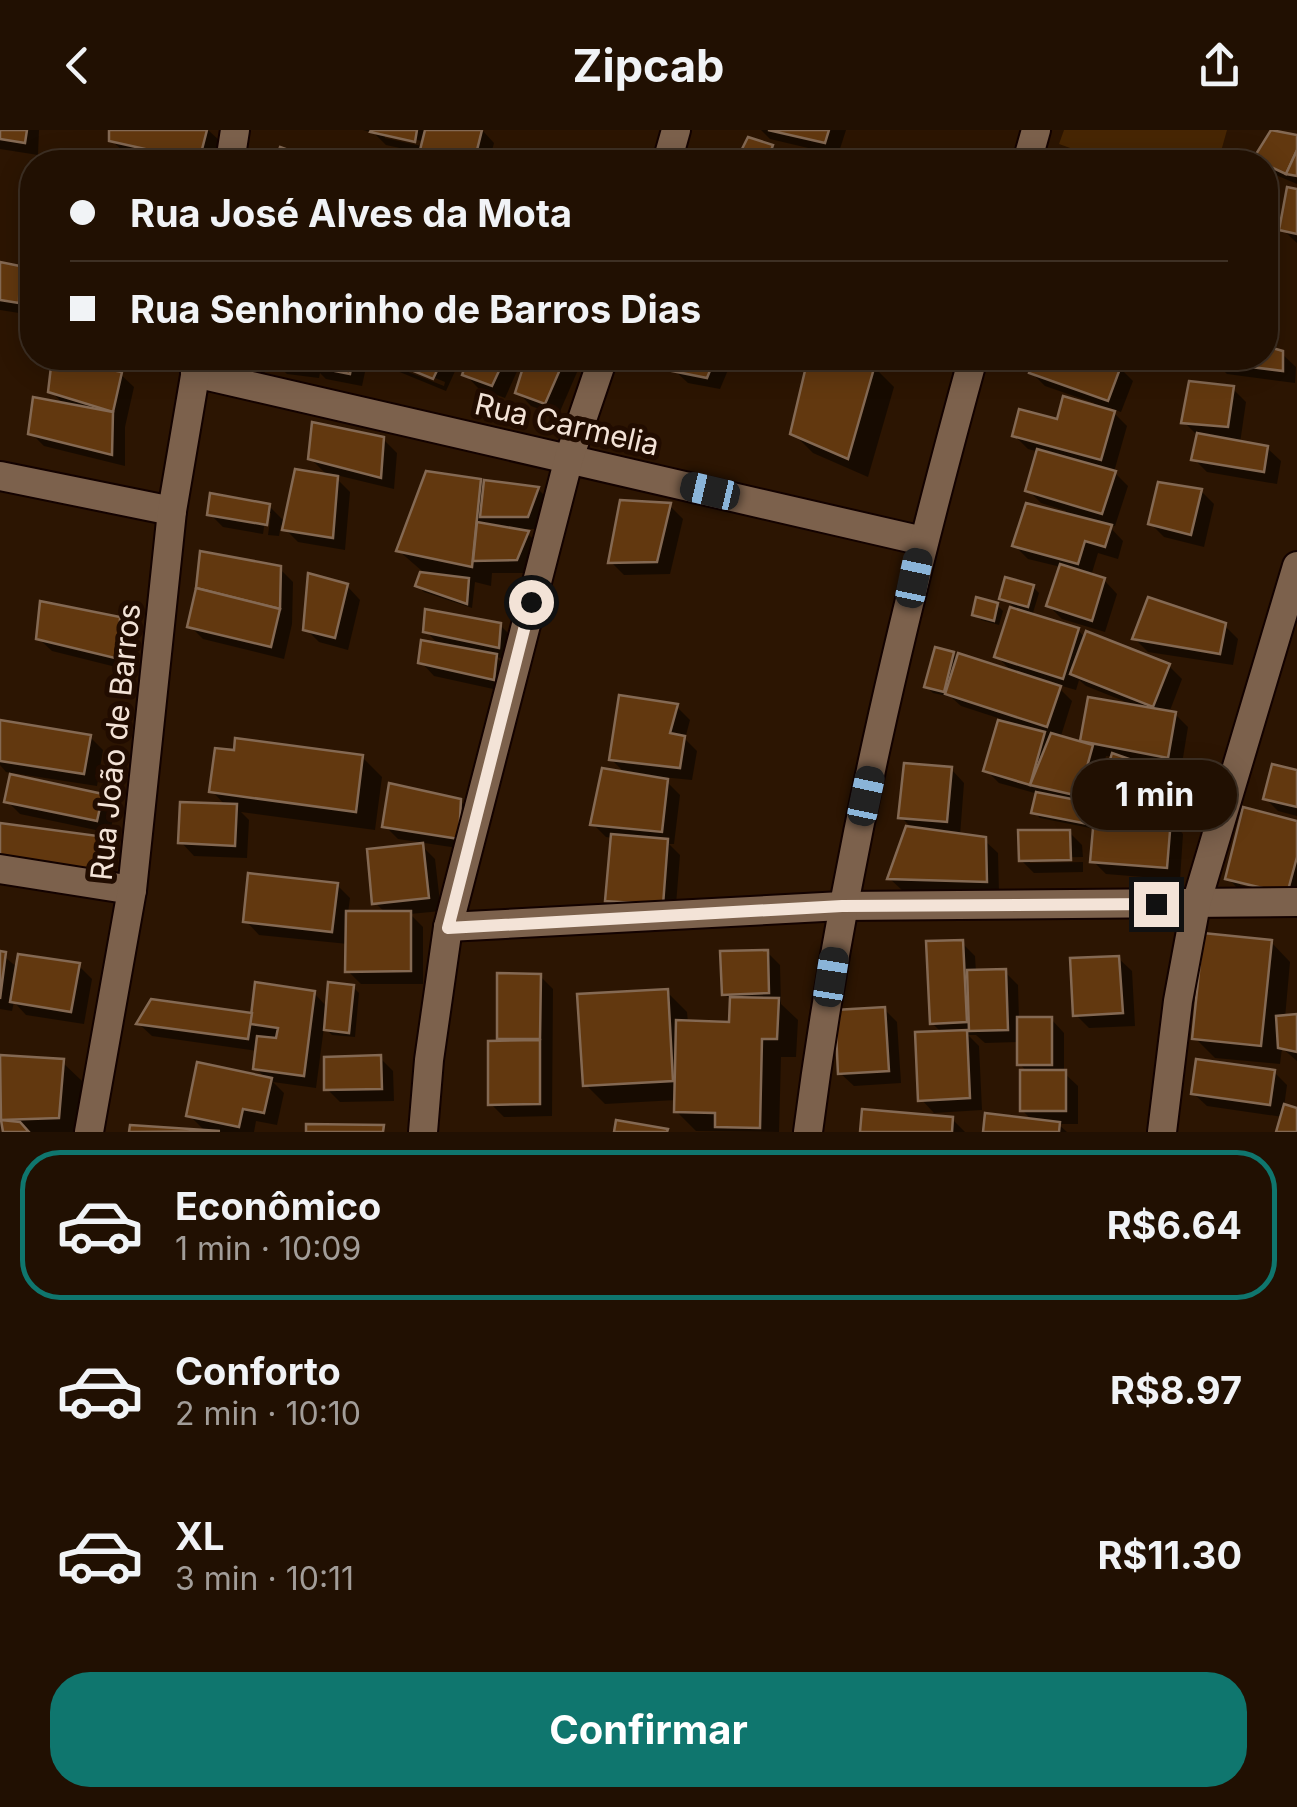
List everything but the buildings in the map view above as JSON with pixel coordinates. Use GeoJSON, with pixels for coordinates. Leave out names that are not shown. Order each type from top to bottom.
{"type":"FeatureCollection","features":[{"type":"Feature","properties":{"kind":"street","name":"Rua João de Barros"},"geometry":{"type":"LineString","coordinates":[[89,1132],[132,890],[172,511],[196,370]]}},
{"type":"Feature","properties":{"kind":"street","name":"Rua Carmelia"},"geometry":{"type":"LineString","coordinates":[[217,370],[922,541]]}},
{"type":"Feature","properties":{"kind":"street"},"geometry":{"type":"LineString","coordinates":[[423,1132],[448,928],[569,458],[599,370]]}},
{"type":"Feature","properties":{"kind":"street"},"geometry":{"type":"LineString","coordinates":[[808,1132],[842,906],[922,541],[970,370]]}},
{"type":"Feature","properties":{"kind":"street"},"geometry":{"type":"LineString","coordinates":[[0,476],[172,511]]}},
{"type":"Feature","properties":{"kind":"street"},"geometry":{"type":"LineString","coordinates":[[1162,1132],[1178,1001],[1196,904],[1297,566]]}},
{"type":"Feature","properties":{"kind":"street"},"geometry":{"type":"LineString","coordinates":[[0,869],[132,890]]}},
{"type":"Feature","properties":{"kind":"street"},"geometry":{"type":"LineString","coordinates":[[448,928],[842,906],[1297,902]]}},
{"type":"Feature","properties":{"kind":"shaded area"},"geometry":{"type":"Polygon","coordinates":[[[1064,130],[1227,130],[1221,150],[1076,150],[1059,144],[1064,130]]]}},
{"type":"Feature","properties":{"kind":"route"},"geometry":{"type":"LineString","coordinates":[[531,602],[448,928],[842,906],[1156,904]]}}]}
